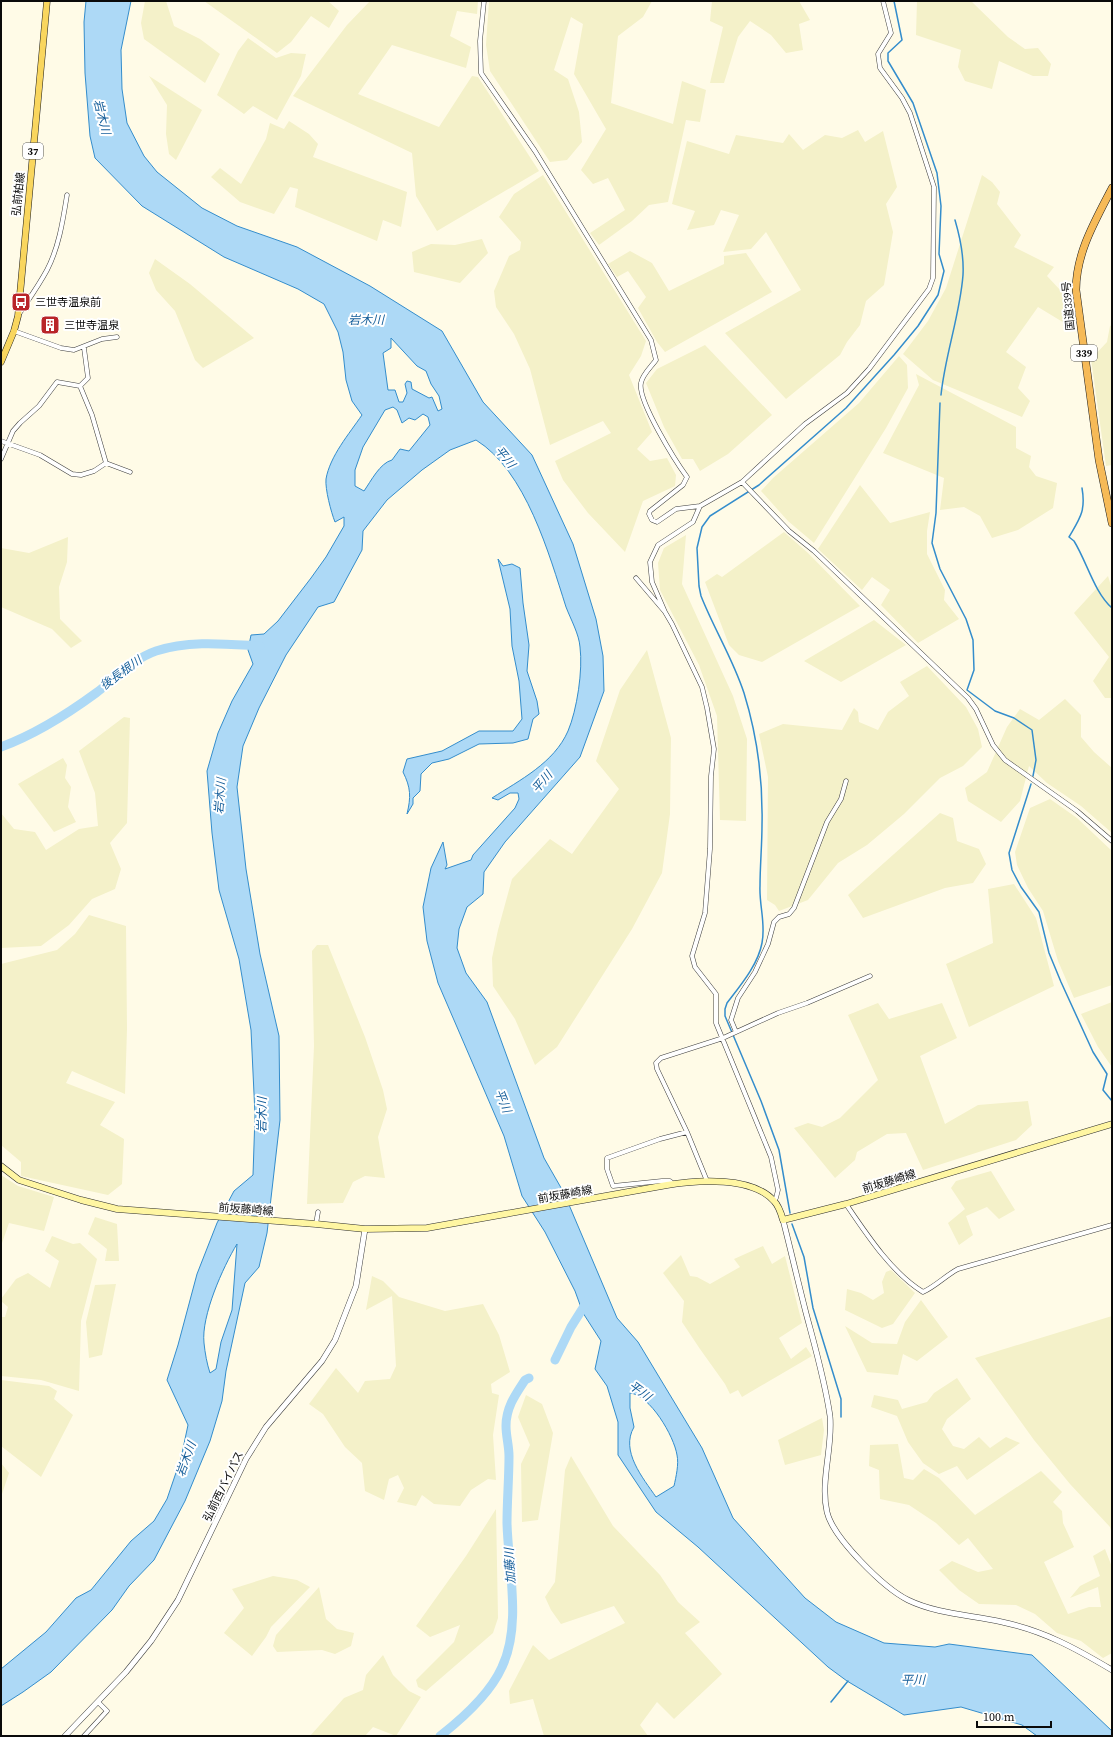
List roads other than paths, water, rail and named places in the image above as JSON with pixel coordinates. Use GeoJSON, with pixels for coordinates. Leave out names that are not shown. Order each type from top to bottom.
{"type":"FeatureCollection","features":[{"type":"Feature","properties":{"kind":"highway","name":"国道339号"},"geometry":{"type":"LineString","coordinates":[[1112,188],[1084,246],[1077,270],[1076,290],[1099,460],[1112,523]]}},
{"type":"Feature","properties":{"kind":"main road","name":"弘前柏線"},"geometry":{"type":"LineString","coordinates":[[1,362],[14,331],[18,316],[47,1]]}},
{"type":"Feature","properties":{"kind":"main road","name":"前坂藤崎線"},"geometry":{"type":"LineString","coordinates":[[783,1220],[846,1204],[1112,1124]]}},
{"type":"Feature","properties":{"kind":"main road","name":"前坂藤崎線"},"geometry":{"type":"LineString","coordinates":[[1,1166],[11,1175],[27,1183],[102,1206],[140,1212],[316,1224],[365,1229],[427,1228],[469,1222],[673,1184],[707,1180],[748,1186],[765,1194],[773,1200]]}},
{"type":"Feature","properties":{"kind":"main road"},"geometry":{"type":"LineString","coordinates":[[773,1200],[783,1220]]}},
{"type":"Feature","properties":{"kind":"street"},"geometry":{"type":"LineString","coordinates":[[484,1],[480,41],[481,73],[535,151],[651,340],[656,360],[640,384],[643,396],[651,415],[677,464],[687,477],[682,485],[650,511],[652,520],[657,522],[676,509],[700,506],[742,482],[805,424],[851,388],[869,369],[929,289],[933,278],[934,187],[910,113],[902,98],[880,68],[878,54],[891,33],[883,1]]}},
{"type":"Feature","properties":{"kind":"street"},"geometry":{"type":"LineString","coordinates":[[18,316],[47,270],[53,256],[61,231],[67,195]]}},
{"type":"Feature","properties":{"kind":"street"},"geometry":{"type":"LineString","coordinates":[[14,331],[61,348],[74,350],[84,348],[102,339],[117,337]]}},
{"type":"Feature","properties":{"kind":"street"},"geometry":{"type":"LineString","coordinates":[[80,386],[88,378],[84,348]]}},
{"type":"Feature","properties":{"kind":"street"},"geometry":{"type":"LineString","coordinates":[[1,459],[8,443],[20,423],[39,406],[57,382],[80,386]]}},
{"type":"Feature","properties":{"kind":"street"},"geometry":{"type":"LineString","coordinates":[[80,386],[92,415],[106,463]]}},
{"type":"Feature","properties":{"kind":"street"},"geometry":{"type":"LineString","coordinates":[[1,441],[40,455],[72,474],[81,475],[94,471],[106,463]]}},
{"type":"Feature","properties":{"kind":"street"},"geometry":{"type":"LineString","coordinates":[[106,463],[130,472]]}},
{"type":"Feature","properties":{"kind":"street"},"geometry":{"type":"LineString","coordinates":[[742,482],[789,531],[814,551],[968,698],[976,709],[993,745],[1005,760],[1077,811],[1112,841]]}},
{"type":"Feature","properties":{"kind":"street"},"geometry":{"type":"LineString","coordinates":[[700,506],[693,522],[658,545],[650,562],[652,582],[664,612],[702,687],[714,749],[711,776],[710,850],[705,913],[692,956],[695,967],[716,994],[716,1023],[772,1157],[778,1190],[776,1198],[773,1200]]}},
{"type":"Feature","properties":{"kind":"street"},"geometry":{"type":"LineString","coordinates":[[636,578],[664,612]]}},
{"type":"Feature","properties":{"kind":"street"},"geometry":{"type":"LineString","coordinates":[[735,1032],[731,1020],[738,998],[755,972],[768,944],[774,922],[779,917],[789,914],[794,908],[827,822],[841,799],[846,781]]}},
{"type":"Feature","properties":{"kind":"street"},"geometry":{"type":"LineString","coordinates":[[707,1180],[687,1132],[657,1069],[656,1063],[661,1058],[723,1038],[778,1013],[808,1003],[870,976]]}},
{"type":"Feature","properties":{"kind":"street"},"geometry":{"type":"LineString","coordinates":[[673,1184],[670,1181],[662,1181],[612,1186],[607,1169],[607,1158],[660,1139],[687,1132]]}},
{"type":"Feature","properties":{"kind":"street"},"geometry":{"type":"LineString","coordinates":[[846,1204],[884,1257],[915,1288],[923,1292],[933,1287],[945,1275],[958,1269],[1112,1225]]}},
{"type":"Feature","properties":{"kind":"street"},"geometry":{"type":"LineString","coordinates":[[316,1224],[318,1212]]}},
{"type":"Feature","properties":{"kind":"street"},"geometry":{"type":"LineString","coordinates":[[783,1220],[825,1382],[830,1418],[826,1493],[827,1512],[841,1537],[875,1576],[907,1599],[941,1610],[1001,1621],[1038,1631],[1070,1645],[1112,1670]]}},
{"type":"Feature","properties":{"kind":"street","name":"弘前西バイパス"},"geometry":{"type":"LineString","coordinates":[[65,1736],[126,1672],[151,1641],[178,1600],[246,1459],[266,1427],[322,1361],[335,1340],[356,1286],[365,1229]]}},
{"type":"Feature","properties":{"kind":"street"},"geometry":{"type":"LineString","coordinates":[[84,1736],[107,1711],[98,1702]]}},
{"type":"Feature","properties":{"kind":"water"},"geometry":{"type":"Polygon","coordinates":[[[86,1],[131,1],[121,50],[122,89],[127,123],[144,156],[157,172],[202,208],[237,226],[297,247],[370,286],[442,331],[483,402],[532,455],[573,544],[596,619],[603,656],[604,691],[580,757],[505,842],[484,872],[483,894],[467,907],[459,929],[457,948],[466,973],[487,1002],[544,1158],[564,1193],[617,1318],[638,1342],[702,1448],[733,1518],[805,1598],[836,1622],[884,1643],[935,1647],[949,1644],[1032,1655],[1112,1731],[1112,1736],[1037,1736],[1022,1725],[961,1707],[904,1715],[847,1681],[828,1667],[698,1547],[656,1512],[618,1455],[618,1422],[607,1386],[595,1369],[601,1341],[583,1313],[575,1291],[545,1232],[522,1196],[504,1136],[438,983],[427,941],[423,907],[431,868],[443,842],[447,865],[445,869],[471,860],[473,855],[515,808],[519,799],[518,793],[510,793],[498,800],[492,798],[545,762],[562,742],[568,731],[574,712],[580,678],[581,656],[578,637],[566,607],[552,563],[533,515],[522,492],[509,472],[494,454],[476,440],[450,450],[422,470],[387,500],[363,531],[362,550],[334,602],[318,607],[286,655],[259,708],[243,746],[237,787],[246,869],[260,954],[279,1036],[280,1120],[267,1233],[259,1267],[245,1283],[226,1371],[222,1401],[210,1441],[185,1501],[154,1560],[129,1586],[112,1610],[51,1672],[1,1706],[1,1669],[46,1632],[76,1598],[91,1590],[131,1541],[154,1521],[167,1499],[181,1458],[188,1425],[167,1380],[197,1274],[217,1223],[234,1191],[253,1175],[255,1115],[251,1030],[239,959],[219,890],[212,833],[207,771],[218,733],[232,701],[253,664],[248,650],[251,635],[264,634],[278,621],[326,557],[344,526],[344,517],[335,522],[326,489],[326,479],[331,462],[362,415],[352,401],[346,380],[343,352],[338,332],[324,304],[298,289],[224,257],[142,206],[95,158],[90,136],[85,73],[84,22],[86,1]],[[391,338],[391,348],[383,353],[388,390],[395,390],[399,402],[403,402],[407,393],[405,384],[407,381],[411,382],[412,389],[429,398],[432,397],[438,411],[442,409],[439,396],[431,384],[426,371],[417,366],[391,338]],[[393,407],[385,410],[363,447],[355,470],[355,486],[364,491],[380,468],[392,460],[400,449],[409,451],[430,425],[428,417],[423,414],[415,420],[409,418],[402,423],[397,410],[393,407]],[[237,1244],[214,1292],[206,1319],[204,1343],[210,1373],[216,1369],[221,1342],[232,1310],[237,1244]],[[630,1393],[630,1408],[634,1427],[630,1436],[631,1455],[640,1473],[656,1497],[674,1486],[678,1462],[675,1447],[666,1428],[653,1408],[638,1395],[630,1393]]]}},
{"type":"Feature","properties":{"kind":"water"},"geometry":{"type":"Polygon","coordinates":[[[498,559],[503,566],[512,564],[520,568],[529,645],[527,671],[537,701],[539,714],[533,719],[528,739],[513,743],[479,744],[449,759],[432,763],[421,774],[420,791],[413,798],[413,804],[407,814],[410,793],[408,783],[403,772],[407,759],[442,751],[479,731],[513,731],[522,719],[519,681],[512,646],[510,609],[498,559]]]}},
{"type":"Feature","properties":{"kind":"waterway"},"geometry":{"type":"LineString","coordinates":[[790,1213],[779,1150],[761,1101],[725,1016],[727,1003],[753,967],[762,943],[763,929],[760,893],[762,808],[756,742],[749,709],[740,680],[701,596],[697,548],[702,527],[710,516],[759,485],[846,408],[918,326],[938,295],[944,271],[939,254],[941,206],[937,173],[913,103],[888,61],[888,53],[902,40],[894,1]]}},
{"type":"Feature","properties":{"kind":"waterway"},"geometry":{"type":"LineString","coordinates":[[941,395],[959,305],[963,275],[961,247],[955,220]]}},
{"type":"Feature","properties":{"kind":"waterway"},"geometry":{"type":"LineString","coordinates":[[940,403],[936,513],[932,543],[940,569],[966,619],[973,640],[974,670],[967,690],[995,711],[1014,718],[1032,730],[1036,760],[1033,776]]}},
{"type":"Feature","properties":{"kind":"waterway"},"geometry":{"type":"LineString","coordinates":[[1082,488],[1083,509],[1069,537],[1074,541],[1079,549],[1100,594],[1112,608]]}},
{"type":"Feature","properties":{"kind":"waterway","name":"後長根川"},"geometry":{"type":"LineString","coordinates":[[1,747],[39,730],[62,716],[96,693],[132,664],[148,654],[181,645],[194,644],[260,646]]}},
{"type":"Feature","properties":{"kind":"waterway"},"geometry":{"type":"LineString","coordinates":[[1031,784],[1009,853],[1012,870],[1021,887],[1039,912],[1049,953],[1093,1052],[1107,1074],[1103,1090],[1112,1101]]}},
{"type":"Feature","properties":{"kind":"waterway"},"geometry":{"type":"LineString","coordinates":[[792,1224],[804,1257],[813,1308],[841,1399],[841,1417]]}},
{"type":"Feature","properties":{"kind":"waterway","name":"加藤川"},"geometry":{"type":"LineString","coordinates":[[555,1360],[571,1327],[588,1300]]}},
{"type":"Feature","properties":{"kind":"waterway","name":"加藤川"},"geometry":{"type":"LineString","coordinates":[[440,1736],[467,1713],[483,1696],[497,1677],[508,1651],[513,1615],[507,1523],[509,1448],[506,1419],[509,1407],[515,1396],[525,1380],[529,1378]]}},
{"type":"Feature","properties":{"kind":"waterway"},"geometry":{"type":"LineString","coordinates":[[831,1702],[848,1681]]}},
{"type":"Feature","properties":{"kind":"place","name":"三世寺温泉前"},"geometry":{"type":"Point","coordinates":[21,302]}},
{"type":"Feature","properties":{"kind":"place","name":"三世寺温泉"},"geometry":{"type":"Point","coordinates":[50,325]}},
{"type":"Feature","properties":{"kind":"water label","name":"岩木川"},"geometry":{"type":"Point","coordinates":[102,117]}},
{"type":"Feature","properties":{"kind":"water label","name":"岩木川"},"geometry":{"type":"Point","coordinates":[366,320]}},
{"type":"Feature","properties":{"kind":"water label","name":"平川"},"geometry":{"type":"Point","coordinates":[505,457]}},
{"type":"Feature","properties":{"kind":"water label","name":"平川"},"geometry":{"type":"Point","coordinates":[542,782]}},
{"type":"Feature","properties":{"kind":"water label","name":"岩木川"},"geometry":{"type":"Point","coordinates":[220,796]}},
{"type":"Feature","properties":{"kind":"water label","name":"平川"},"geometry":{"type":"Point","coordinates":[503,1101]}},
{"type":"Feature","properties":{"kind":"water label","name":"岩木川"},"geometry":{"type":"Point","coordinates":[262,1115]}},
{"type":"Feature","properties":{"kind":"water label","name":"平川"},"geometry":{"type":"Point","coordinates":[640,1391]}},
{"type":"Feature","properties":{"kind":"water label","name":"岩木川"},"geometry":{"type":"Point","coordinates":[186,1459]}},
{"type":"Feature","properties":{"kind":"water label","name":"平川"},"geometry":{"type":"Point","coordinates":[913,1680]}}]}
